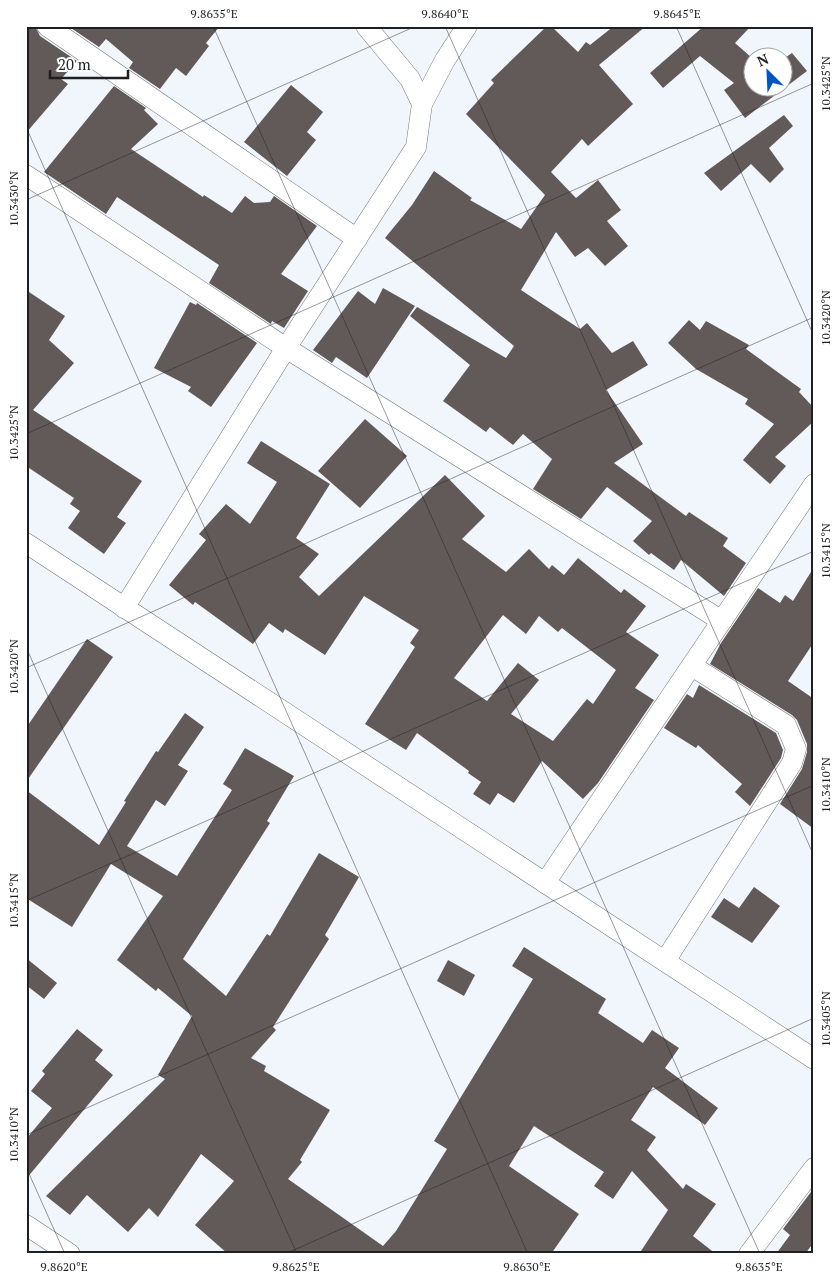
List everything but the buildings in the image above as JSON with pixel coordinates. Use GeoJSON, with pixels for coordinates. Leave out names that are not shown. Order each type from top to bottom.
{"type":"FeatureCollection","features":[{"type":"Feature","properties":{"kind":"street"},"geometry":{"type":"LineString","coordinates":[[47,26],[357,239]]}},
{"type":"Feature","properties":{"kind":"street"},"geometry":{"type":"LineString","coordinates":[[366,26],[410,78],[422,104]]}},
{"type":"Feature","properties":{"kind":"street"},"geometry":{"type":"LineString","coordinates":[[124,608],[286,348],[416,147],[422,104],[445,60],[466,26]]}},
{"type":"Feature","properties":{"kind":"street"},"geometry":{"type":"LineString","coordinates":[[26,175],[286,348],[722,621]]}},
{"type":"Feature","properties":{"kind":"street"},"geometry":{"type":"LineString","coordinates":[[545,883],[814,484]]}},
{"type":"Feature","properties":{"kind":"street"},"geometry":{"type":"LineString","coordinates":[[26,543],[814,1059]]}},
{"type":"Feature","properties":{"kind":"street"},"geometry":{"type":"LineString","coordinates":[[665,961],[792,763],[796,749],[786,726],[692,666]]}},
{"type":"Feature","properties":{"kind":"street"},"geometry":{"type":"LineString","coordinates":[[749,1254],[814,1168]]}},
{"type":"Feature","properties":{"kind":"street"},"geometry":{"type":"LineString","coordinates":[[26,1225],[70,1254]]}}]}
